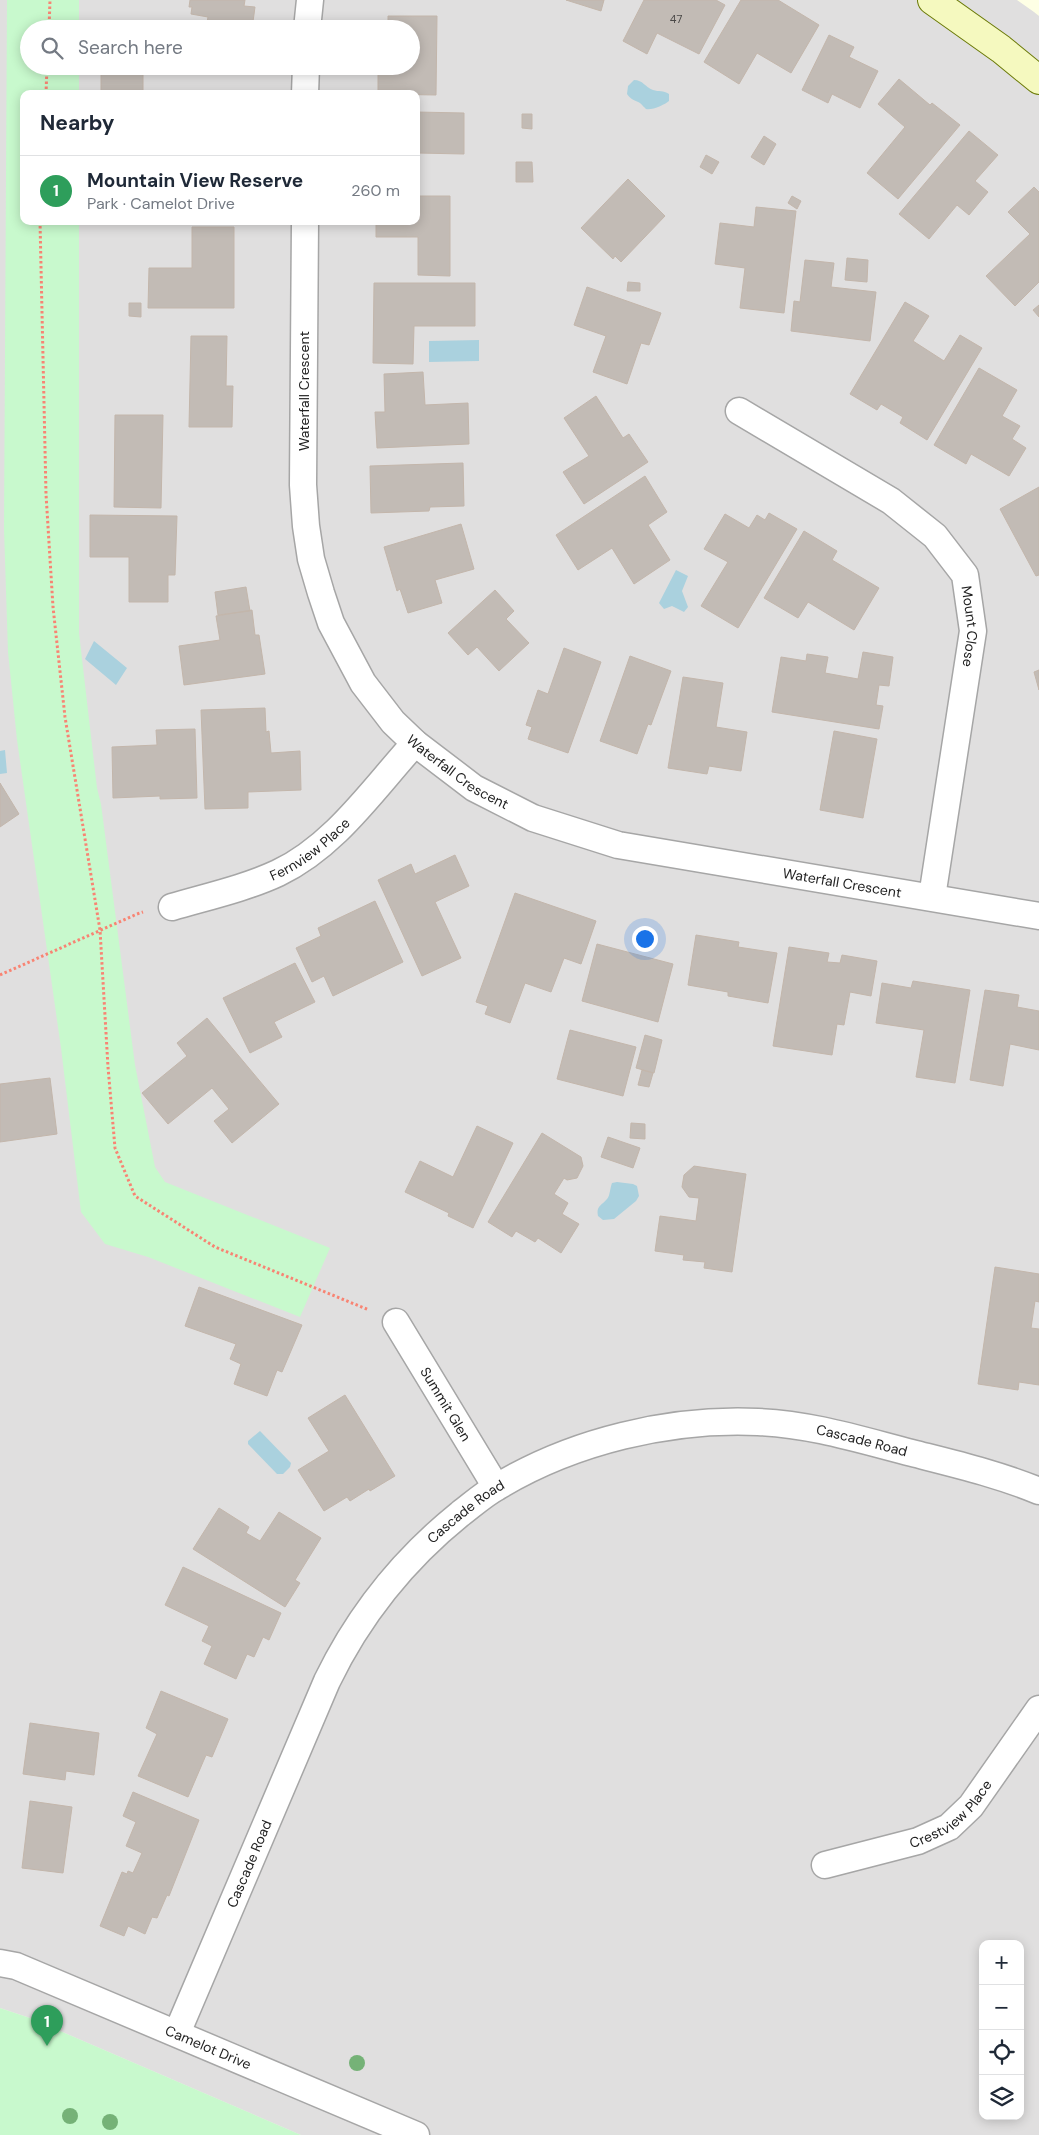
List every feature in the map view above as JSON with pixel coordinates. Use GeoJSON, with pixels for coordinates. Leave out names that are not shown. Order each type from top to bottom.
{"type":"FeatureCollection","features":[{"type":"Feature","properties":{"kind":"street"},"geometry":{"type":"LineString","coordinates":[[308,20],[310,0]]}},
{"type":"Feature","properties":{"kind":"street"},"geometry":{"type":"LineString","coordinates":[[932,0],[1001,49],[1039,80]]}},
{"type":"Feature","properties":{"kind":"street"},"geometry":{"type":"LineString","coordinates":[[306,75],[306,90]]}},
{"type":"Feature","properties":{"kind":"street","name":"Waterfall Crescent"},"geometry":{"type":"LineString","coordinates":[[305,225],[303,485],[311,559],[331,623],[363,683],[393,722],[415,743],[474,788],[533,818],[618,845],[1039,916]]}},
{"type":"Feature","properties":{"kind":"street","name":"Mount Close"},"geometry":{"type":"LineString","coordinates":[[739,411],[891,501],[935,536],[964,575],[973,632],[932,897]]}},
{"type":"Feature","properties":{"kind":"street","name":"Fernview Place"},"geometry":{"type":"LineString","coordinates":[[172,907],[276,874],[308,855],[344,824],[415,743]]}},
{"type":"Feature","properties":{"kind":"street","name":"Summit Glen"},"geometry":{"type":"LineString","coordinates":[[396,1322],[496,1487]]}},
{"type":"Feature","properties":{"kind":"street","name":"Cascade Road"},"geometry":{"type":"LineString","coordinates":[[177,2033],[343,1649],[383,1590],[403,1567],[426,1543],[496,1487],[557,1458],[616,1438],[675,1424],[733,1422],[784,1424],[834,1432],[986,1472],[1039,1491]]}},
{"type":"Feature","properties":{"kind":"street","name":"Crestview Place"},"geometry":{"type":"LineString","coordinates":[[825,1865],[928,1838],[949,1827],[971,1806],[1039,1709]]}},
{"type":"Feature","properties":{"kind":"street","name":"Camelot Drive"},"geometry":{"type":"LineString","coordinates":[[0,1963],[16,1966],[416,2135]]}},
{"type":"Feature","properties":{"kind":"path"},"geometry":{"type":"LineString","coordinates":[[49,20],[50,0]]}},
{"type":"Feature","properties":{"kind":"path"},"geometry":{"type":"LineString","coordinates":[[46,90],[47,75]]}},
{"type":"Feature","properties":{"kind":"path"},"geometry":{"type":"LineString","coordinates":[[40,225],[46,494],[53,607],[65,717],[100,930],[115,1148],[135,1196],[215,1247],[396,1322]]}},
{"type":"Feature","properties":{"kind":"path"},"geometry":{"type":"LineString","coordinates":[[0,975],[137,914],[172,907]]}},
{"type":"Feature","properties":{"kind":"shaded area"},"geometry":{"type":"Polygon","coordinates":[[[0,0],[1039,0],[1039,2135],[301,2135],[30,2018],[0,2008],[0,0]]]}},
{"type":"Feature","properties":{"kind":"shaded area"},"geometry":{"type":"Polygon","coordinates":[[[1017,0],[1039,0],[1039,16],[1034,12],[1017,0]]]}},
{"type":"Feature","properties":{"kind":"green space"},"geometry":{"type":"Polygon","coordinates":[[[7,0],[79,0],[79,20],[20,20],[20,75],[79,75],[79,90],[20,90],[20,225],[79,225],[79,633],[97,788],[101,804],[135,1065],[155,1167],[165,1182],[330,1248],[300,1317],[148,1257],[105,1244],[81,1212],[61,1048],[17,740],[8,652],[4,529],[7,0]]]}},
{"type":"Feature","properties":{"kind":"green space"},"geometry":{"type":"Polygon","coordinates":[[[0,2008],[30,2018],[301,2135],[0,2135],[0,2008]]]}},
{"type":"Feature","properties":{"kind":"water"},"geometry":{"type":"Polygon","coordinates":[[[634,80],[640,81],[653,90],[669,94],[669,101],[655,108],[646,109],[627,94],[628,86],[634,80]]]}},
{"type":"Feature","properties":{"kind":"water"},"geometry":{"type":"Polygon","coordinates":[[[479,340],[479,361],[429,362],[429,341],[479,340]]]}},
{"type":"Feature","properties":{"kind":"water"},"geometry":{"type":"Polygon","coordinates":[[[676,570],[688,576],[682,591],[688,607],[684,612],[672,606],[664,609],[659,603],[676,570]]]}},
{"type":"Feature","properties":{"kind":"water"},"geometry":{"type":"Polygon","coordinates":[[[94,641],[127,668],[116,685],[85,659],[94,641]]]}},
{"type":"Feature","properties":{"kind":"water"},"geometry":{"type":"Polygon","coordinates":[[[5,750],[7,773],[0,774],[0,751],[5,750]]]}},
{"type":"Feature","properties":{"kind":"water"},"geometry":{"type":"Polygon","coordinates":[[[617,1182],[637,1186],[639,1196],[636,1201],[614,1219],[603,1220],[598,1216],[598,1208],[608,1198],[612,1183],[617,1182]]]}},
{"type":"Feature","properties":{"kind":"water"},"geometry":{"type":"Polygon","coordinates":[[[260,1431],[291,1463],[290,1467],[283,1474],[277,1474],[248,1444],[248,1441],[260,1431]]]}},
{"type":"Feature","properties":{"kind":"building"},"geometry":{"type":"Polygon","coordinates":[[[190,0],[245,0],[244,6],[255,7],[253,20],[207,20],[208,17],[191,14],[192,7],[189,7],[190,0]]]}},
{"type":"Feature","properties":{"kind":"building"},"geometry":{"type":"Polygon","coordinates":[[[566,0],[604,0],[601,11],[566,0]]]}},
{"type":"Feature","properties":{"kind":"building"},"geometry":{"type":"Polygon","coordinates":[[[644,0],[716,0],[725,5],[699,54],[657,33],[647,54],[623,41],[644,0]]]}},
{"type":"Feature","properties":{"kind":"building"},"geometry":{"type":"Polygon","coordinates":[[[741,0],[778,0],[819,25],[791,73],[757,53],[739,84],[704,62],[741,0]]]}},
{"type":"Feature","properties":{"kind":"building"},"geometry":{"type":"Polygon","coordinates":[[[388,16],[437,16],[436,95],[420,95],[420,90],[378,90],[378,75],[420,75],[420,20],[388,20],[388,16]]]}},
{"type":"Feature","properties":{"kind":"building"},"geometry":{"type":"Polygon","coordinates":[[[829,35],[854,47],[849,57],[878,71],[860,108],[832,94],[828,103],[802,90],[829,35]]]}},
{"type":"Feature","properties":{"kind":"building"},"geometry":{"type":"Polygon","coordinates":[[[101,75],[143,75],[143,90],[101,90],[101,75]]]}},
{"type":"Feature","properties":{"kind":"building"},"geometry":{"type":"Polygon","coordinates":[[[899,79],[930,105],[932,103],[960,125],[898,199],[867,173],[905,127],[878,104],[899,79]]]}},
{"type":"Feature","properties":{"kind":"building"},"geometry":{"type":"Polygon","coordinates":[[[420,112],[464,113],[464,154],[420,153],[420,112]]]}},
{"type":"Feature","properties":{"kind":"building"},"geometry":{"type":"Polygon","coordinates":[[[522,114],[532,114],[532,129],[522,128],[522,114]]]}},
{"type":"Feature","properties":{"kind":"building"},"geometry":{"type":"Polygon","coordinates":[[[969,131],[998,155],[975,181],[988,192],[969,215],[957,205],[929,239],[899,214],[969,131]]]}},
{"type":"Feature","properties":{"kind":"building"},"geometry":{"type":"Polygon","coordinates":[[[764,136],[776,144],[764,165],[751,157],[764,136]]]}},
{"type":"Feature","properties":{"kind":"building"},"geometry":{"type":"Polygon","coordinates":[[[706,155],[719,162],[712,174],[700,167],[706,155]]]}},
{"type":"Feature","properties":{"kind":"building"},"geometry":{"type":"Polygon","coordinates":[[[516,162],[532,162],[533,182],[516,182],[516,162]]]}},
{"type":"Feature","properties":{"kind":"building"},"geometry":{"type":"Polygon","coordinates":[[[628,179],[665,216],[621,262],[615,256],[613,259],[581,228],[628,179]]]}},
{"type":"Feature","properties":{"kind":"building"},"geometry":{"type":"Polygon","coordinates":[[[1034,187],[1039,192],[1039,282],[1015,306],[986,276],[1030,234],[1008,212],[1034,187]]]}},
{"type":"Feature","properties":{"kind":"building"},"geometry":{"type":"Polygon","coordinates":[[[420,196],[450,196],[450,276],[418,275],[418,237],[376,237],[376,225],[420,225],[420,196]]]}},
{"type":"Feature","properties":{"kind":"building"},"geometry":{"type":"Polygon","coordinates":[[[792,196],[801,201],[797,209],[788,203],[792,196]]]}},
{"type":"Feature","properties":{"kind":"building"},"geometry":{"type":"Polygon","coordinates":[[[756,207],[796,211],[784,313],[740,308],[745,268],[715,264],[720,223],[754,227],[756,207]]]}},
{"type":"Feature","properties":{"kind":"building"},"geometry":{"type":"Polygon","coordinates":[[[192,227],[234,227],[234,308],[148,308],[149,268],[192,268],[192,227]]]}},
{"type":"Feature","properties":{"kind":"building"},"geometry":{"type":"Polygon","coordinates":[[[847,258],[868,260],[867,282],[845,280],[847,258]]]}},
{"type":"Feature","properties":{"kind":"building"},"geometry":{"type":"Polygon","coordinates":[[[805,260],[834,263],[831,287],[876,292],[870,341],[791,331],[794,301],[800,302],[805,260]]]}},
{"type":"Feature","properties":{"kind":"building"},"geometry":{"type":"Polygon","coordinates":[[[628,282],[640,283],[640,291],[627,291],[628,282]]]}},
{"type":"Feature","properties":{"kind":"building"},"geometry":{"type":"Polygon","coordinates":[[[374,283],[475,283],[475,326],[414,326],[413,364],[373,363],[374,283]]]}},
{"type":"Feature","properties":{"kind":"building"},"geometry":{"type":"Polygon","coordinates":[[[587,287],[661,313],[649,345],[641,343],[627,384],[593,372],[606,336],[574,325],[587,287]]]}},
{"type":"Feature","properties":{"kind":"building"},"geometry":{"type":"Polygon","coordinates":[[[905,302],[929,316],[913,341],[944,361],[960,335],[982,348],[927,440],[900,423],[903,417],[881,404],[877,410],[850,394],[905,302]]]}},
{"type":"Feature","properties":{"kind":"building"},"geometry":{"type":"Polygon","coordinates":[[[129,303],[141,303],[141,317],[129,316],[129,303]]]}},
{"type":"Feature","properties":{"kind":"building"},"geometry":{"type":"Polygon","coordinates":[[[1039,305],[1039,317],[1033,310],[1039,305]]]}},
{"type":"Feature","properties":{"kind":"building"},"geometry":{"type":"Polygon","coordinates":[[[191,336],[227,336],[226,386],[233,386],[232,427],[189,427],[191,336]]]}},
{"type":"Feature","properties":{"kind":"building"},"geometry":{"type":"Polygon","coordinates":[[[979,368],[1017,390],[1002,416],[1020,426],[1012,439],[1026,448],[1009,476],[971,454],[966,464],[934,445],[979,368]]]}},
{"type":"Feature","properties":{"kind":"building"},"geometry":{"type":"Polygon","coordinates":[[[423,372],[425,405],[468,403],[469,444],[377,448],[375,412],[385,412],[384,374],[423,372]]]}},
{"type":"Feature","properties":{"kind":"building"},"geometry":{"type":"Polygon","coordinates":[[[596,396],[623,438],[629,434],[648,462],[584,504],[563,472],[589,456],[564,418],[596,396]]]}},
{"type":"Feature","properties":{"kind":"building"},"geometry":{"type":"Polygon","coordinates":[[[115,415],[163,415],[161,508],[114,507],[115,415]]]}},
{"type":"Feature","properties":{"kind":"building"},"geometry":{"type":"Polygon","coordinates":[[[463,463],[464,506],[430,507],[429,511],[371,513],[370,466],[463,463]]]}},
{"type":"Feature","properties":{"kind":"building"},"geometry":{"type":"Polygon","coordinates":[[[645,476],[667,512],[648,525],[670,560],[634,584],[612,548],[578,570],[556,535],[645,476]]]}},
{"type":"Feature","properties":{"kind":"building"},"geometry":{"type":"Polygon","coordinates":[[[1039,487],[1039,575],[1036,576],[1000,509],[1039,487]]]}},
{"type":"Feature","properties":{"kind":"building"},"geometry":{"type":"Polygon","coordinates":[[[769,513],[797,529],[738,628],[701,606],[728,562],[704,549],[725,514],[749,528],[757,515],[765,520],[769,513]]]}},
{"type":"Feature","properties":{"kind":"building"},"geometry":{"type":"Polygon","coordinates":[[[90,515],[177,516],[175,575],[168,575],[168,602],[129,602],[129,557],[90,557],[90,515]]]}},
{"type":"Feature","properties":{"kind":"building"},"geometry":{"type":"Polygon","coordinates":[[[461,524],[474,569],[435,580],[442,603],[408,613],[400,589],[397,591],[384,547],[461,524]]]}},
{"type":"Feature","properties":{"kind":"building"},"geometry":{"type":"Polygon","coordinates":[[[804,531],[837,551],[832,560],[879,588],[854,630],[808,602],[798,618],[764,598],[804,531]]]}},
{"type":"Feature","properties":{"kind":"building"},"geometry":{"type":"Polygon","coordinates":[[[246,587],[250,611],[218,615],[215,592],[246,587]]]}},
{"type":"Feature","properties":{"kind":"building"},"geometry":{"type":"Polygon","coordinates":[[[495,590],[514,611],[506,619],[529,643],[499,671],[477,647],[468,655],[448,633],[495,590]]]}},
{"type":"Feature","properties":{"kind":"building"},"geometry":{"type":"Polygon","coordinates":[[[252,610],[255,635],[259,635],[265,674],[184,685],[179,646],[220,640],[216,616],[252,610]]]}},
{"type":"Feature","properties":{"kind":"building"},"geometry":{"type":"Polygon","coordinates":[[[564,648],[601,662],[568,753],[528,739],[532,727],[526,725],[538,690],[548,694],[564,648]]]}},
{"type":"Feature","properties":{"kind":"building"},"geometry":{"type":"Polygon","coordinates":[[[863,652],[893,657],[889,686],[879,685],[876,705],[883,706],[879,729],[772,712],[781,657],[806,661],[807,654],[828,657],[825,673],[858,679],[863,652]]]}},
{"type":"Feature","properties":{"kind":"building"},"geometry":{"type":"Polygon","coordinates":[[[630,656],[671,671],[651,725],[648,724],[637,754],[600,741],[630,656]]]}},
{"type":"Feature","properties":{"kind":"building"},"geometry":{"type":"Polygon","coordinates":[[[1039,670],[1039,690],[1034,672],[1039,670]]]}},
{"type":"Feature","properties":{"kind":"building"},"geometry":{"type":"Polygon","coordinates":[[[683,677],[723,683],[716,727],[747,732],[741,771],[709,766],[707,774],[668,768],[683,677]]]}},
{"type":"Feature","properties":{"kind":"building"},"geometry":{"type":"Polygon","coordinates":[[[265,708],[266,732],[269,731],[271,753],[300,751],[301,790],[248,792],[248,808],[205,809],[201,710],[265,708]]]}},
{"type":"Feature","properties":{"kind":"building"},"geometry":{"type":"Polygon","coordinates":[[[195,729],[197,798],[160,799],[160,796],[113,798],[112,747],[157,745],[156,730],[195,729]]]}},
{"type":"Feature","properties":{"kind":"building"},"geometry":{"type":"Polygon","coordinates":[[[834,731],[877,739],[863,818],[820,810],[834,731]]]}},
{"type":"Feature","properties":{"kind":"building"},"geometry":{"type":"Polygon","coordinates":[[[0,783],[19,814],[0,827],[0,783]]]}},
{"type":"Feature","properties":{"kind":"building"},"geometry":{"type":"Polygon","coordinates":[[[455,855],[469,886],[435,902],[461,958],[422,976],[378,880],[411,864],[415,874],[455,855]]]}},
{"type":"Feature","properties":{"kind":"building"},"geometry":{"type":"Polygon","coordinates":[[[515,893],[596,921],[581,964],[564,958],[551,992],[525,983],[510,1023],[485,1014],[488,1006],[476,1002],[515,893]]]}},
{"type":"Feature","properties":{"kind":"building"},"geometry":{"type":"Polygon","coordinates":[[[375,901],[403,962],[333,996],[324,976],[312,982],[296,948],[321,936],[318,928],[375,901]]]}},
{"type":"Feature","properties":{"kind":"building"},"geometry":{"type":"Polygon","coordinates":[[[696,935],[739,942],[738,947],[777,953],[768,1003],[728,996],[728,992],[688,985],[696,935]]]}},
{"type":"Feature","properties":{"kind":"building"},"geometry":{"type":"Polygon","coordinates":[[[597,944],[673,964],[658,1022],[582,1001],[597,944]]]}},
{"type":"Feature","properties":{"kind":"building"},"geometry":{"type":"Polygon","coordinates":[[[789,947],[829,953],[827,962],[840,963],[842,955],[877,961],[871,996],[850,992],[844,1025],[837,1024],[832,1055],[773,1046],[789,947]]]}},
{"type":"Feature","properties":{"kind":"building"},"geometry":{"type":"Polygon","coordinates":[[[295,963],[315,1002],[274,1022],[282,1037],[250,1053],[223,998],[295,963]]]}},
{"type":"Feature","properties":{"kind":"building"},"geometry":{"type":"Polygon","coordinates":[[[913,981],[970,990],[955,1083],[916,1077],[924,1030],[876,1023],[882,983],[911,988],[913,981]]]}},
{"type":"Feature","properties":{"kind":"building"},"geometry":{"type":"Polygon","coordinates":[[[985,990],[1019,995],[1017,1007],[1039,1011],[1039,1050],[1010,1044],[1003,1086],[970,1080],[985,990]]]}},
{"type":"Feature","properties":{"kind":"building"},"geometry":{"type":"Polygon","coordinates":[[[207,1018],[279,1104],[232,1143],[214,1121],[229,1109],[212,1088],[168,1124],[142,1093],[187,1056],[177,1043],[207,1018]]]}},
{"type":"Feature","properties":{"kind":"building"},"geometry":{"type":"Polygon","coordinates":[[[570,1030],[636,1047],[623,1096],[557,1079],[570,1030]]]}},
{"type":"Feature","properties":{"kind":"building"},"geometry":{"type":"Polygon","coordinates":[[[645,1035],[662,1040],[654,1073],[636,1068],[645,1035]]]}},
{"type":"Feature","properties":{"kind":"building"},"geometry":{"type":"Polygon","coordinates":[[[642,1070],[653,1073],[649,1087],[638,1085],[642,1070]]]}},
{"type":"Feature","properties":{"kind":"building"},"geometry":{"type":"Polygon","coordinates":[[[50,1078],[57,1134],[0,1142],[0,1084],[50,1078]]]}},
{"type":"Feature","properties":{"kind":"building"},"geometry":{"type":"Polygon","coordinates":[[[631,1123],[645,1124],[645,1139],[630,1138],[631,1123]]]}},
{"type":"Feature","properties":{"kind":"building"},"geometry":{"type":"Polygon","coordinates":[[[477,1126],[513,1143],[473,1228],[448,1216],[449,1213],[405,1192],[420,1161],[453,1177],[477,1126]]]}},
{"type":"Feature","properties":{"kind":"building"},"geometry":{"type":"Polygon","coordinates":[[[542,1133],[581,1157],[583,1166],[577,1178],[567,1180],[564,1178],[554,1194],[568,1203],[562,1214],[579,1224],[561,1253],[538,1238],[535,1242],[516,1231],[512,1237],[488,1222],[542,1133]]]}},
{"type":"Feature","properties":{"kind":"building"},"geometry":{"type":"Polygon","coordinates":[[[608,1137],[640,1148],[633,1168],[601,1157],[608,1137]]]}},
{"type":"Feature","properties":{"kind":"building"},"geometry":{"type":"Polygon","coordinates":[[[694,1166],[746,1174],[732,1272],[704,1268],[705,1262],[683,1260],[684,1255],[655,1251],[660,1216],[696,1221],[699,1198],[689,1197],[682,1187],[684,1175],[694,1166]]]}},
{"type":"Feature","properties":{"kind":"building"},"geometry":{"type":"Polygon","coordinates":[[[995,1267],[1039,1274],[1039,1302],[1035,1301],[1031,1328],[1039,1329],[1039,1385],[1019,1382],[1018,1390],[978,1384],[995,1267]]]}},
{"type":"Feature","properties":{"kind":"building"},"geometry":{"type":"Polygon","coordinates":[[[199,1287],[302,1325],[282,1372],[277,1370],[267,1396],[234,1384],[241,1364],[230,1359],[236,1344],[185,1326],[199,1287]]]}},
{"type":"Feature","properties":{"kind":"building"},"geometry":{"type":"Polygon","coordinates":[[[345,1395],[395,1476],[350,1501],[347,1497],[324,1511],[298,1470],[329,1451],[308,1418],[345,1395]]]}},
{"type":"Feature","properties":{"kind":"building"},"geometry":{"type":"Polygon","coordinates":[[[219,1508],[249,1527],[246,1533],[260,1541],[279,1512],[321,1538],[295,1580],[300,1583],[285,1607],[193,1549],[219,1508]]]}},
{"type":"Feature","properties":{"kind":"building"},"geometry":{"type":"Polygon","coordinates":[[[183,1567],[281,1613],[269,1640],[263,1637],[254,1657],[247,1654],[236,1679],[204,1664],[212,1646],[202,1641],[209,1626],[165,1605],[183,1567]]]}},
{"type":"Feature","properties":{"kind":"building"},"geometry":{"type":"Polygon","coordinates":[[[161,1691],[228,1719],[212,1757],[206,1755],[188,1797],[138,1776],[157,1734],[146,1728],[161,1691]]]}},
{"type":"Feature","properties":{"kind":"building"},"geometry":{"type":"Polygon","coordinates":[[[30,1723],[99,1733],[94,1775],[66,1771],[65,1780],[23,1774],[30,1723]]]}},
{"type":"Feature","properties":{"kind":"building"},"geometry":{"type":"Polygon","coordinates":[[[133,1792],[199,1820],[169,1896],[167,1895],[157,1918],[152,1917],[145,1934],[128,1926],[124,1936],[100,1926],[122,1872],[127,1874],[128,1871],[133,1873],[142,1853],[126,1846],[136,1822],[123,1816],[133,1792]]]}},
{"type":"Feature","properties":{"kind":"building"},"geometry":{"type":"Polygon","coordinates":[[[30,1801],[72,1807],[63,1873],[22,1868],[30,1801]]]}},
{"type":"Feature","properties":{"kind":"place","name":"Mountain View Reserve"},"geometry":{"type":"Point","coordinates":[47,2046]}}]}
